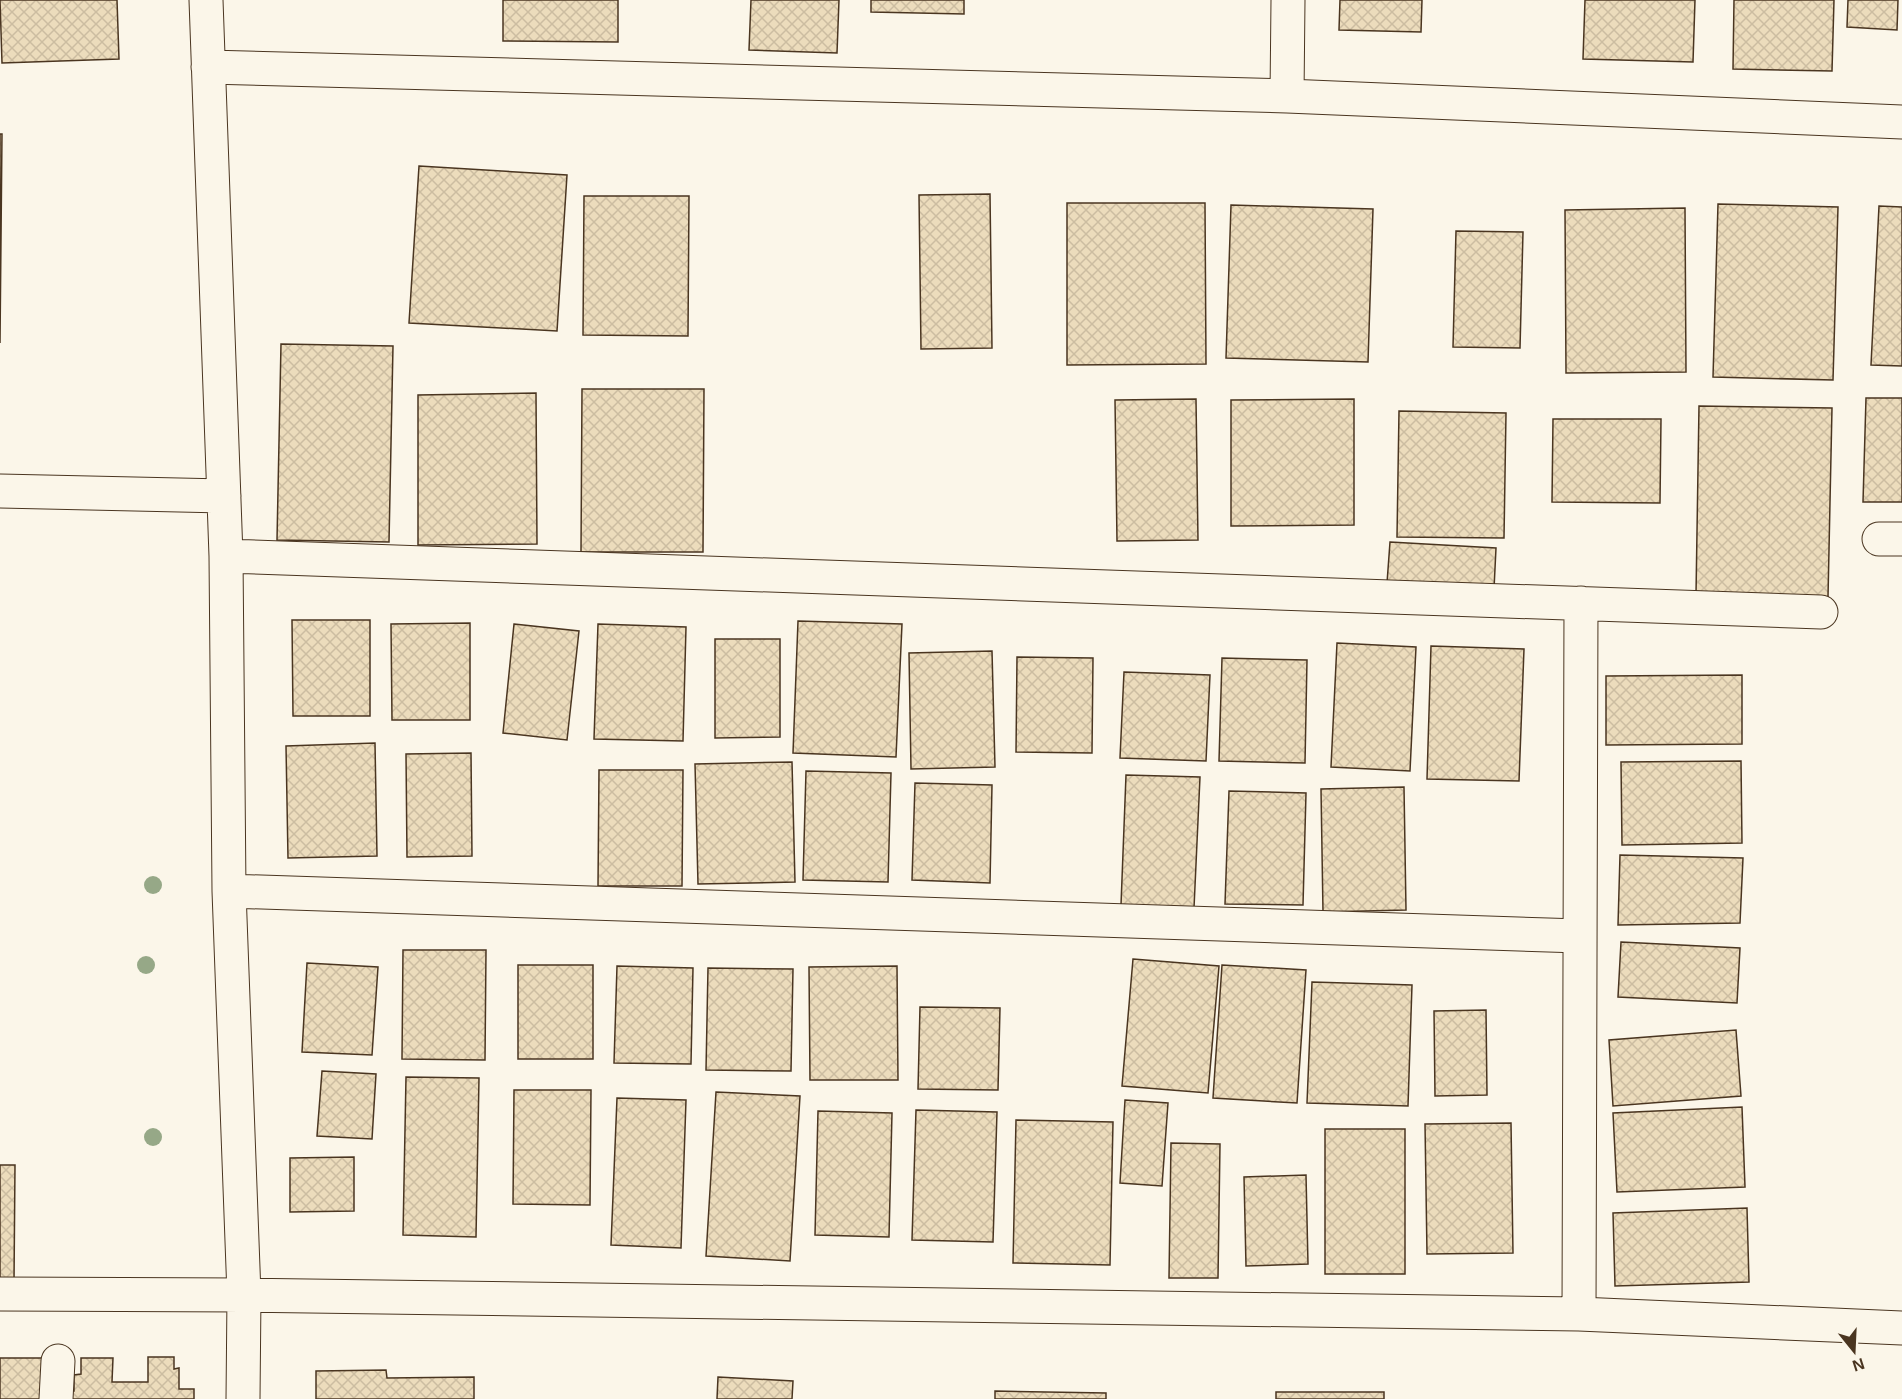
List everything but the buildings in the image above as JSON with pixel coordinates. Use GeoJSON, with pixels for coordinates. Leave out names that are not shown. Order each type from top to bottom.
{"type":"FeatureCollection","features":[{"type":"Feature","properties":{"kind":"street"},"geometry":{"type":"LineString","coordinates":[[206,0],[226,556],[230,891],[244,1295],[243,1399]]}},
{"type":"Feature","properties":{"kind":"street"},"geometry":{"type":"LineString","coordinates":[[1287,96],[1288,0]]}},
{"type":"Feature","properties":{"kind":"street"},"geometry":{"type":"LineString","coordinates":[[208,67],[1287,96],[1902,122]]}},
{"type":"Feature","properties":{"kind":"street"},"geometry":{"type":"LineString","coordinates":[[0,491],[224,496]]}},
{"type":"Feature","properties":{"kind":"street"},"geometry":{"type":"LineString","coordinates":[[226,556],[1821,612]]}},
{"type":"Feature","properties":{"kind":"street"},"geometry":{"type":"LineString","coordinates":[[1579,1314],[1581,603]]}},
{"type":"Feature","properties":{"kind":"street"},"geometry":{"type":"LineString","coordinates":[[230,891],[1580,936]]}},
{"type":"Feature","properties":{"kind":"street"},"geometry":{"type":"LineString","coordinates":[[0,1294],[244,1295],[1579,1314],[1902,1328]]}},
{"type":"Feature","properties":{"kind":"street"},"geometry":{"type":"LineString","coordinates":[[56,1399],[58,1361]]}}]}
